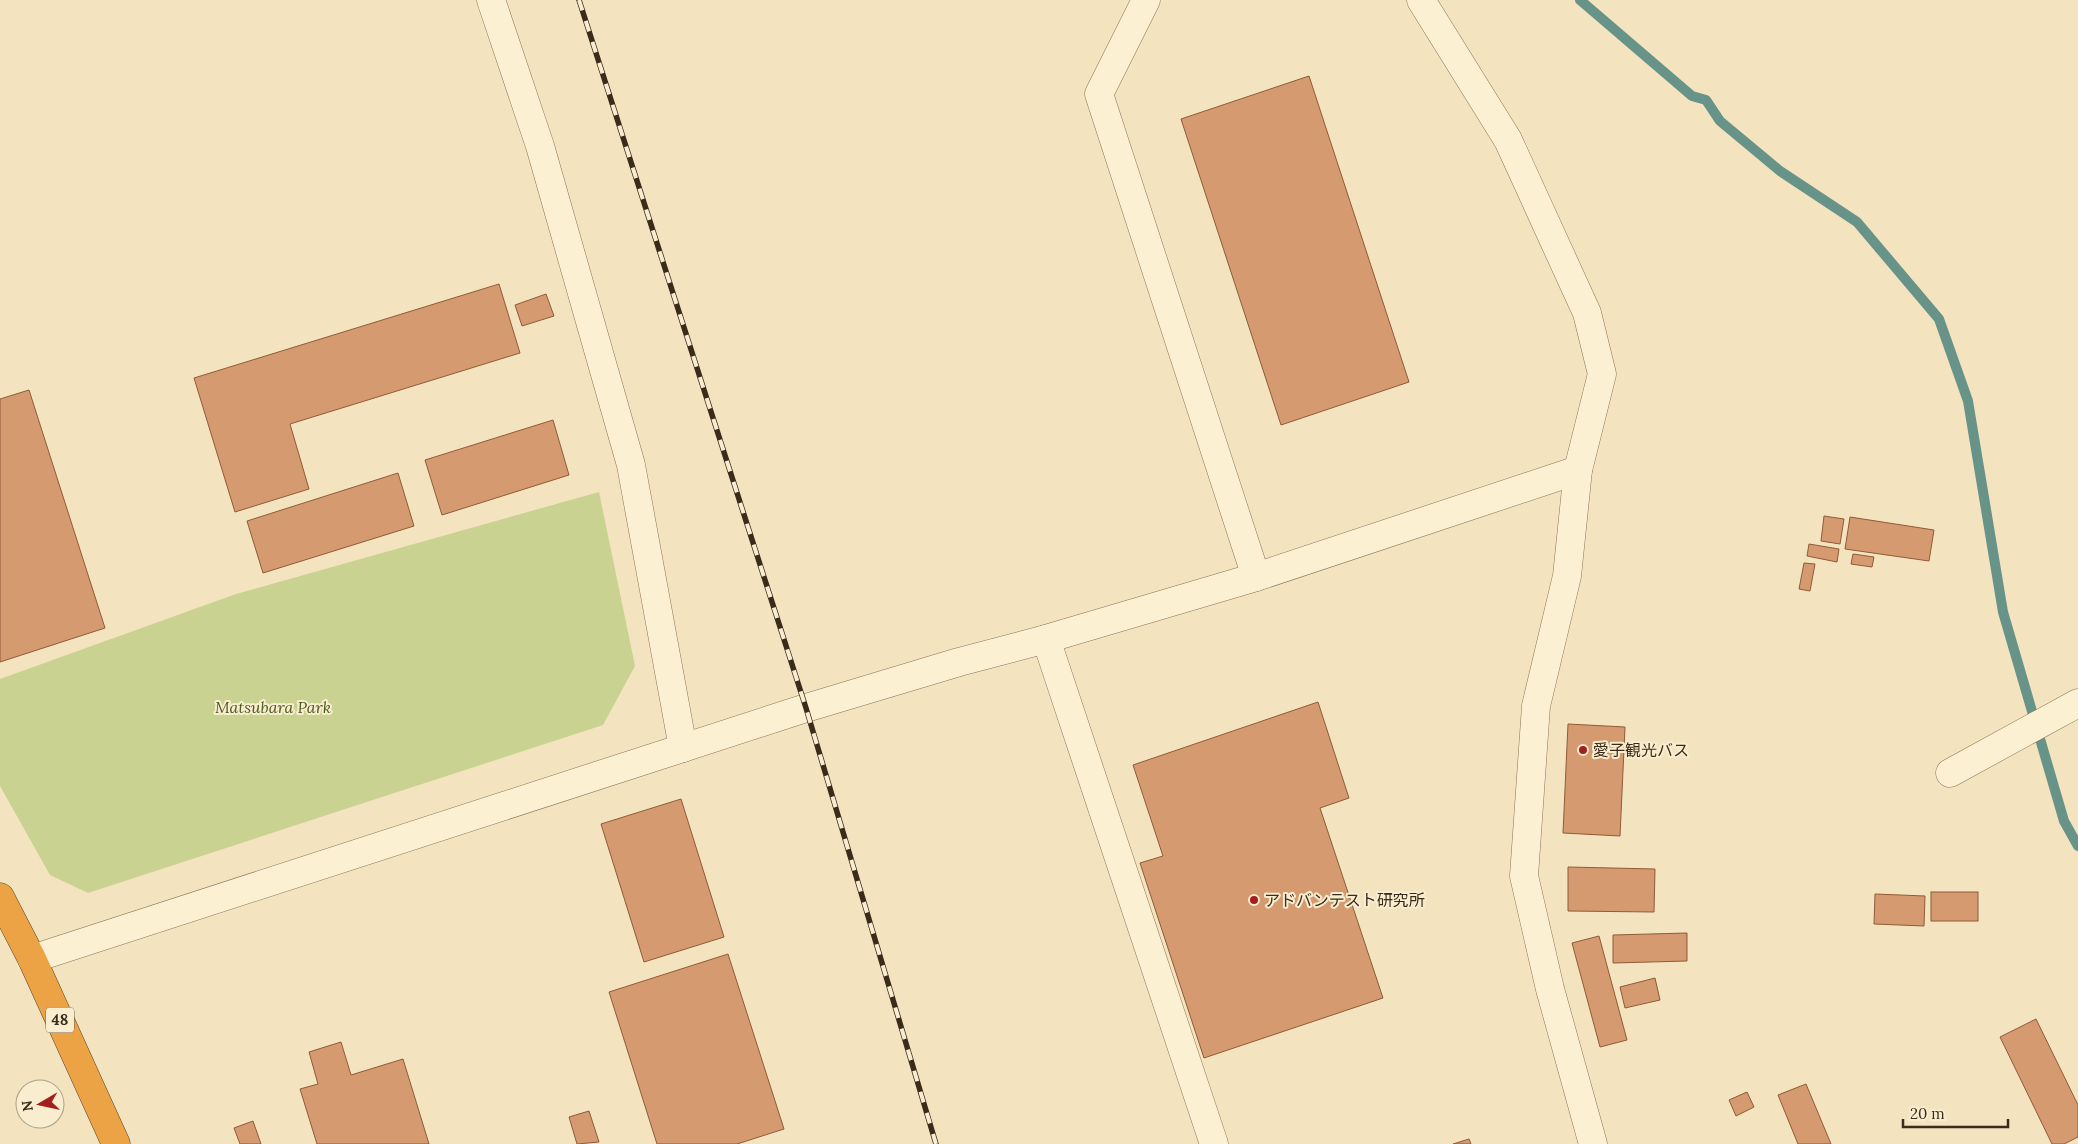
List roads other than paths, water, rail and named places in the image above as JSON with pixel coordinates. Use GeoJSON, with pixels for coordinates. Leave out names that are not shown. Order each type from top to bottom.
{"type":"FeatureCollection","features":[{"type":"Feature","properties":{"kind":"highway","name":"48"},"geometry":{"type":"LineString","coordinates":[[0,897],[32,959],[116,1144]]}},
{"type":"Feature","properties":{"kind":"street"},"geometry":{"type":"LineString","coordinates":[[491,0],[540,146],[631,465],[683,748]]}},
{"type":"Feature","properties":{"kind":"street"},"geometry":{"type":"LineString","coordinates":[[1146,0],[1099,94],[1256,577]]}},
{"type":"Feature","properties":{"kind":"street"},"geometry":{"type":"LineString","coordinates":[[1421,0],[1508,140],[1587,313],[1602,374],[1578,470],[1567,576],[1536,706],[1524,876],[1550,989],[1593,1144]]}},
{"type":"Feature","properties":{"kind":"street"},"geometry":{"type":"LineString","coordinates":[[32,959],[683,748],[909,677],[1256,577],[1578,470]]}},
{"type":"Feature","properties":{"kind":"street"},"geometry":{"type":"LineString","coordinates":[[1046,639],[1214,1144]]}},
{"type":"Feature","properties":{"kind":"street"},"geometry":{"type":"LineString","coordinates":[[1950,772],[2078,703]]}},
{"type":"Feature","properties":{"kind":"waterway"},"geometry":{"type":"LineString","coordinates":[[1580,0],[1692,96],[1706,100],[1720,121],[1780,171],[1857,222],[1939,319],[1968,401],[2003,612],[2064,821],[2078,846]]}},
{"type":"Feature","properties":{"kind":"railway"},"geometry":{"type":"LineString","coordinates":[[579,0],[806,708],[936,1144]]}},
{"type":"Feature","properties":{"kind":"place","name":"愛子観光バス"},"geometry":{"type":"Point","coordinates":[1583,750]}},
{"type":"Feature","properties":{"kind":"place","name":"アドバンテスト研究所"},"geometry":{"type":"Point","coordinates":[1254,900]}},
{"type":"Feature","properties":{"kind":"park label","name":"Matsubara Park"},"geometry":{"type":"Point","coordinates":[273,707]}}]}
